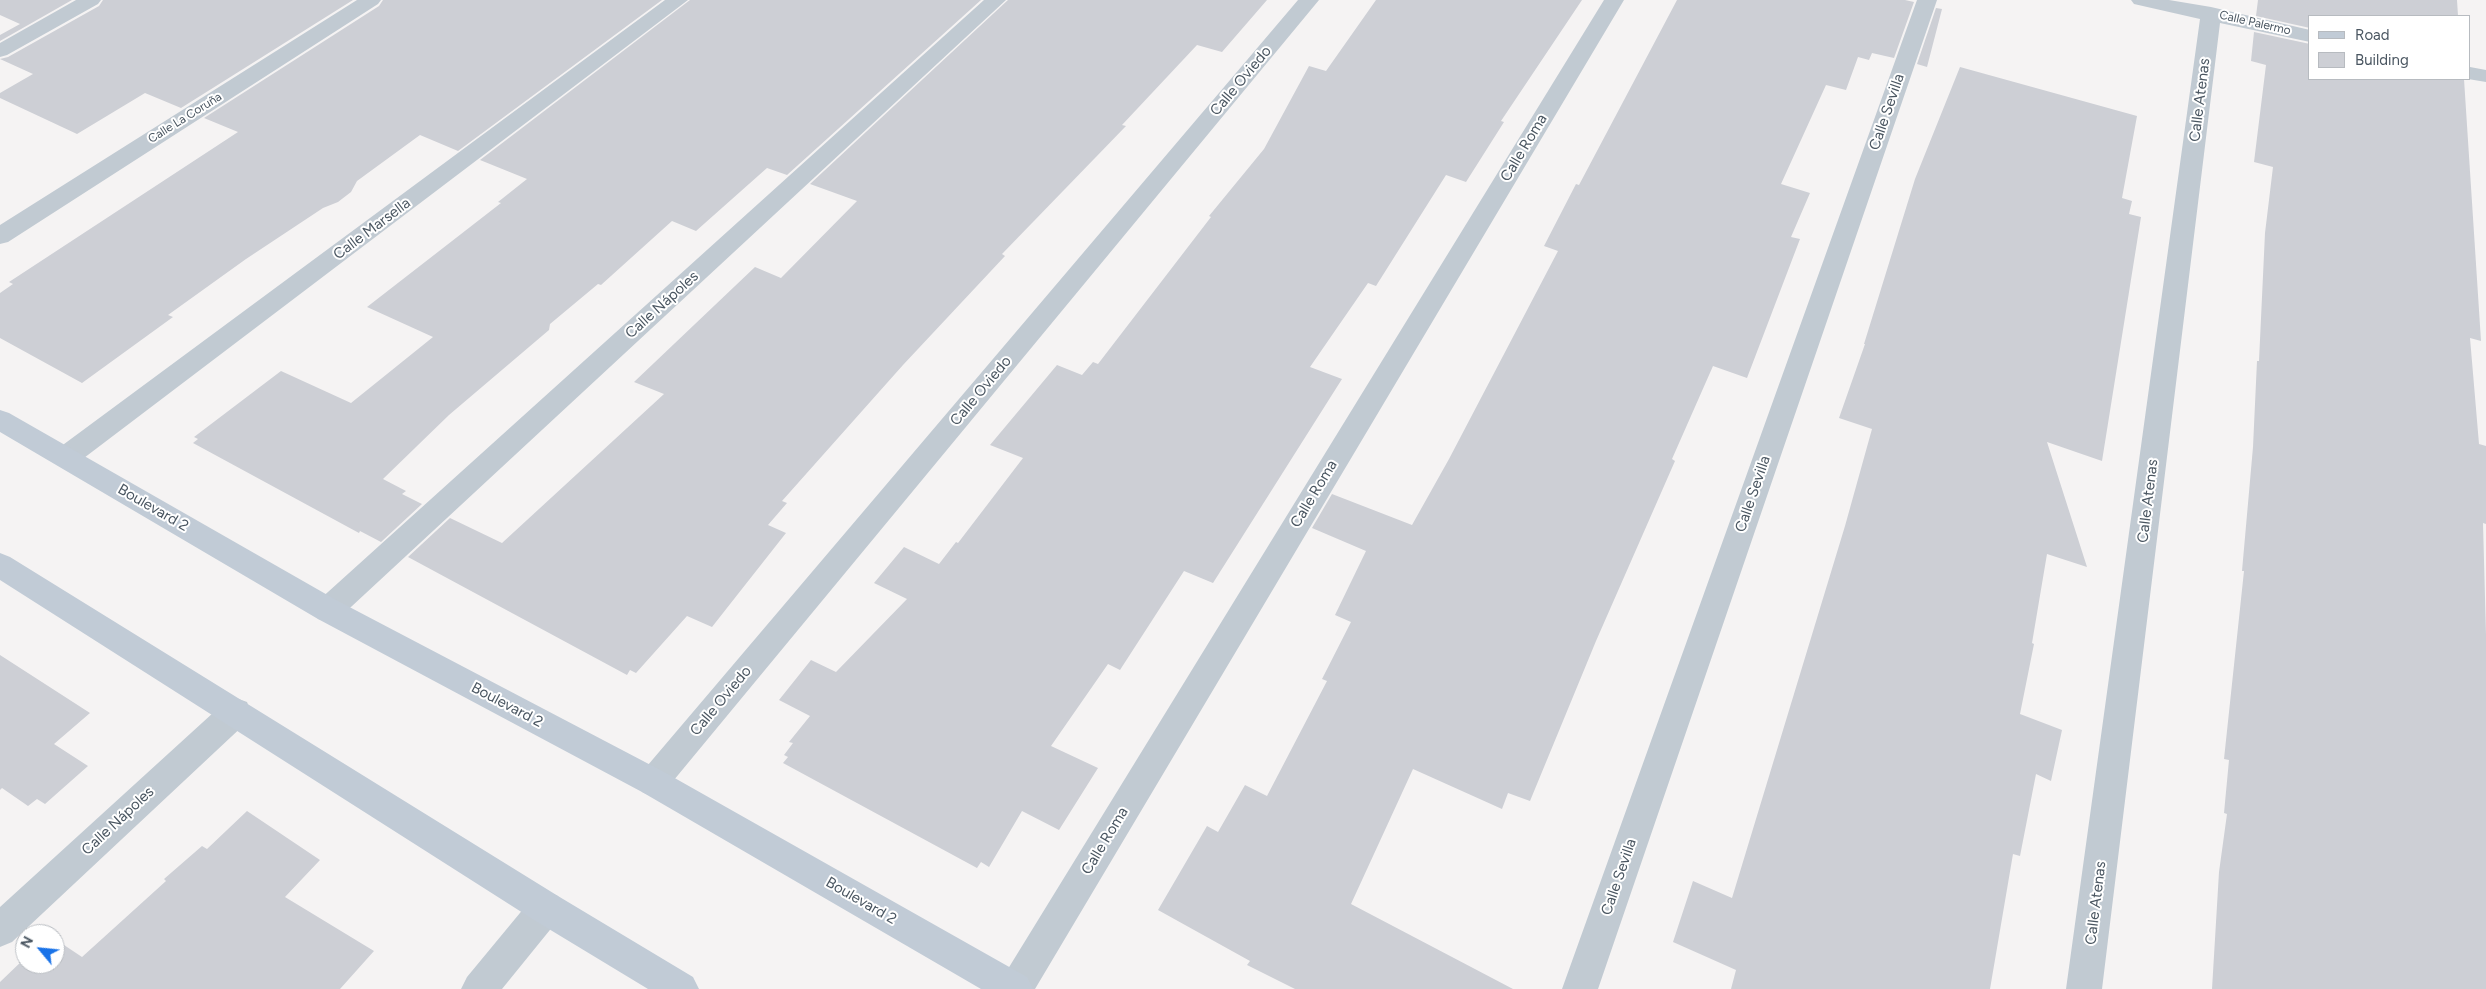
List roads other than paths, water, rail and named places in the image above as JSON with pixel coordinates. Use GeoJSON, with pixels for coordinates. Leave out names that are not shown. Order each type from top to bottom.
{"type":"FeatureCollection","features":[{"type":"Feature","properties":{"kind":"main road","name":"Boulevard 2"},"geometry":{"type":"LineString","coordinates":[[0,420],[328,610],[653,782],[1015,989]]}},
{"type":"Feature","properties":{"kind":"main road"},"geometry":{"type":"LineString","coordinates":[[0,565],[546,908],[681,989]]}},
{"type":"Feature","properties":{"kind":"street"},"geometry":{"type":"LineString","coordinates":[[0,50],[91,0]]}},
{"type":"Feature","properties":{"kind":"street","name":"Calle La Coruña"},"geometry":{"type":"LineString","coordinates":[[0,236],[371,0]]}},
{"type":"Feature","properties":{"kind":"street","name":"Calle Marsella"},"geometry":{"type":"LineString","coordinates":[[66,457],[678,0]]}},
{"type":"Feature","properties":{"kind":"street","name":"Calle Nápoles"},"geometry":{"type":"LineString","coordinates":[[328,610],[996,0]]}},
{"type":"Feature","properties":{"kind":"street","name":"Calle Oviedo"},"geometry":{"type":"LineString","coordinates":[[653,782],[1309,0]]}},
{"type":"Feature","properties":{"kind":"street","name":"Calle Roma"},"geometry":{"type":"LineString","coordinates":[[1015,989],[1614,0]]}},
{"type":"Feature","properties":{"kind":"street","name":"Calle Sevilla"},"geometry":{"type":"LineString","coordinates":[[1580,989],[1927,0]]}},
{"type":"Feature","properties":{"kind":"street","name":"Calle Palermo"},"geometry":{"type":"LineString","coordinates":[[2141,0],[2211,13],[2308,36]]}},
{"type":"Feature","properties":{"kind":"street","name":"Calle Atenas"},"geometry":{"type":"LineString","coordinates":[[2084,989],[2211,13]]}},
{"type":"Feature","properties":{"kind":"street"},"geometry":{"type":"LineString","coordinates":[[2471,73],[2486,76]]}},
{"type":"Feature","properties":{"kind":"street","name":"Calle Nápoles"},"geometry":{"type":"LineString","coordinates":[[0,930],[236,712]]}},
{"type":"Feature","properties":{"kind":"street"},"geometry":{"type":"LineString","coordinates":[[478,989],[546,908]]}}]}
